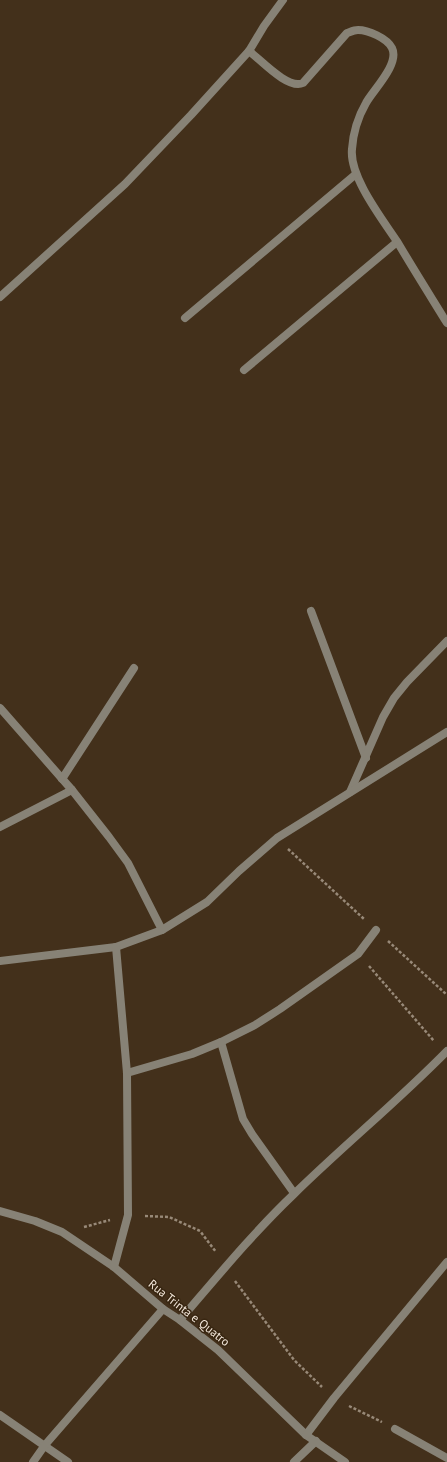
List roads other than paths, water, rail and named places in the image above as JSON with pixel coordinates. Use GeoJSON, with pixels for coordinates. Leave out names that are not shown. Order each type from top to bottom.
{"type":"FeatureCollection","features":[{"type":"Feature","properties":{"kind":"street"},"geometry":{"type":"LineString","coordinates":[[0,297],[125,184],[191,115],[249,51],[264,26],[283,0]]}},
{"type":"Feature","properties":{"kind":"street"},"geometry":{"type":"LineString","coordinates":[[249,51],[281,78],[291,84],[298,85],[303,83],[347,33],[359,30],[380,36],[392,48],[394,57],[391,65],[365,104],[358,119],[352,143],[351,157],[356,174],[363,189],[447,323]]}},
{"type":"Feature","properties":{"kind":"street"},"geometry":{"type":"LineString","coordinates":[[185,318],[356,174]]}},
{"type":"Feature","properties":{"kind":"street"},"geometry":{"type":"LineString","coordinates":[[244,370],[397,242]]}},
{"type":"Feature","properties":{"kind":"street"},"geometry":{"type":"LineString","coordinates":[[311,611],[366,758]]}},
{"type":"Feature","properties":{"kind":"street"},"geometry":{"type":"LineString","coordinates":[[350,792],[383,717],[394,698],[407,682],[447,642]]}},
{"type":"Feature","properties":{"kind":"street"},"geometry":{"type":"LineString","coordinates":[[62,779],[134,668]]}},
{"type":"Feature","properties":{"kind":"street"},"geometry":{"type":"LineString","coordinates":[[0,708],[72,790],[128,863],[162,930]]}},
{"type":"Feature","properties":{"kind":"street"},"geometry":{"type":"LineString","coordinates":[[0,961],[116,947],[162,930],[207,902],[239,871],[277,838],[447,732]]}},
{"type":"Feature","properties":{"kind":"street"},"geometry":{"type":"LineString","coordinates":[[0,827],[72,790]]}},
{"type":"Feature","properties":{"kind":"street"},"geometry":{"type":"LineString","coordinates":[[127,1073],[192,1054],[221,1042],[255,1025],[358,954],[376,930]]}},
{"type":"Feature","properties":{"kind":"street"},"geometry":{"type":"LineString","coordinates":[[114,1267],[128,1215],[127,1073],[116,947]]}},
{"type":"Feature","properties":{"kind":"street"},"geometry":{"type":"LineString","coordinates":[[221,1042],[243,1119],[294,1194]]}},
{"type":"Feature","properties":{"kind":"street"},"geometry":{"type":"LineString","coordinates":[[180,1320],[251,1236],[446,1052]]}},
{"type":"Feature","properties":{"kind":"street","name":"Rua Trinta e Quatro"},"geometry":{"type":"LineString","coordinates":[[0,1211],[35,1221],[62,1232],[114,1267],[163,1310],[180,1320],[218,1350],[306,1435],[345,1462]]}},
{"type":"Feature","properties":{"kind":"street"},"geometry":{"type":"LineString","coordinates":[[306,1435],[334,1398],[447,1262]]}},
{"type":"Feature","properties":{"kind":"street"},"geometry":{"type":"LineString","coordinates":[[33,1462],[45,1445],[163,1310]]}},
{"type":"Feature","properties":{"kind":"street"},"geometry":{"type":"LineString","coordinates":[[0,1414],[68,1462]]}},
{"type":"Feature","properties":{"kind":"street"},"geometry":{"type":"LineString","coordinates":[[395,1429],[447,1458]]}},
{"type":"Feature","properties":{"kind":"street"},"geometry":{"type":"LineString","coordinates":[[294,1462],[316,1441]]}}]}
